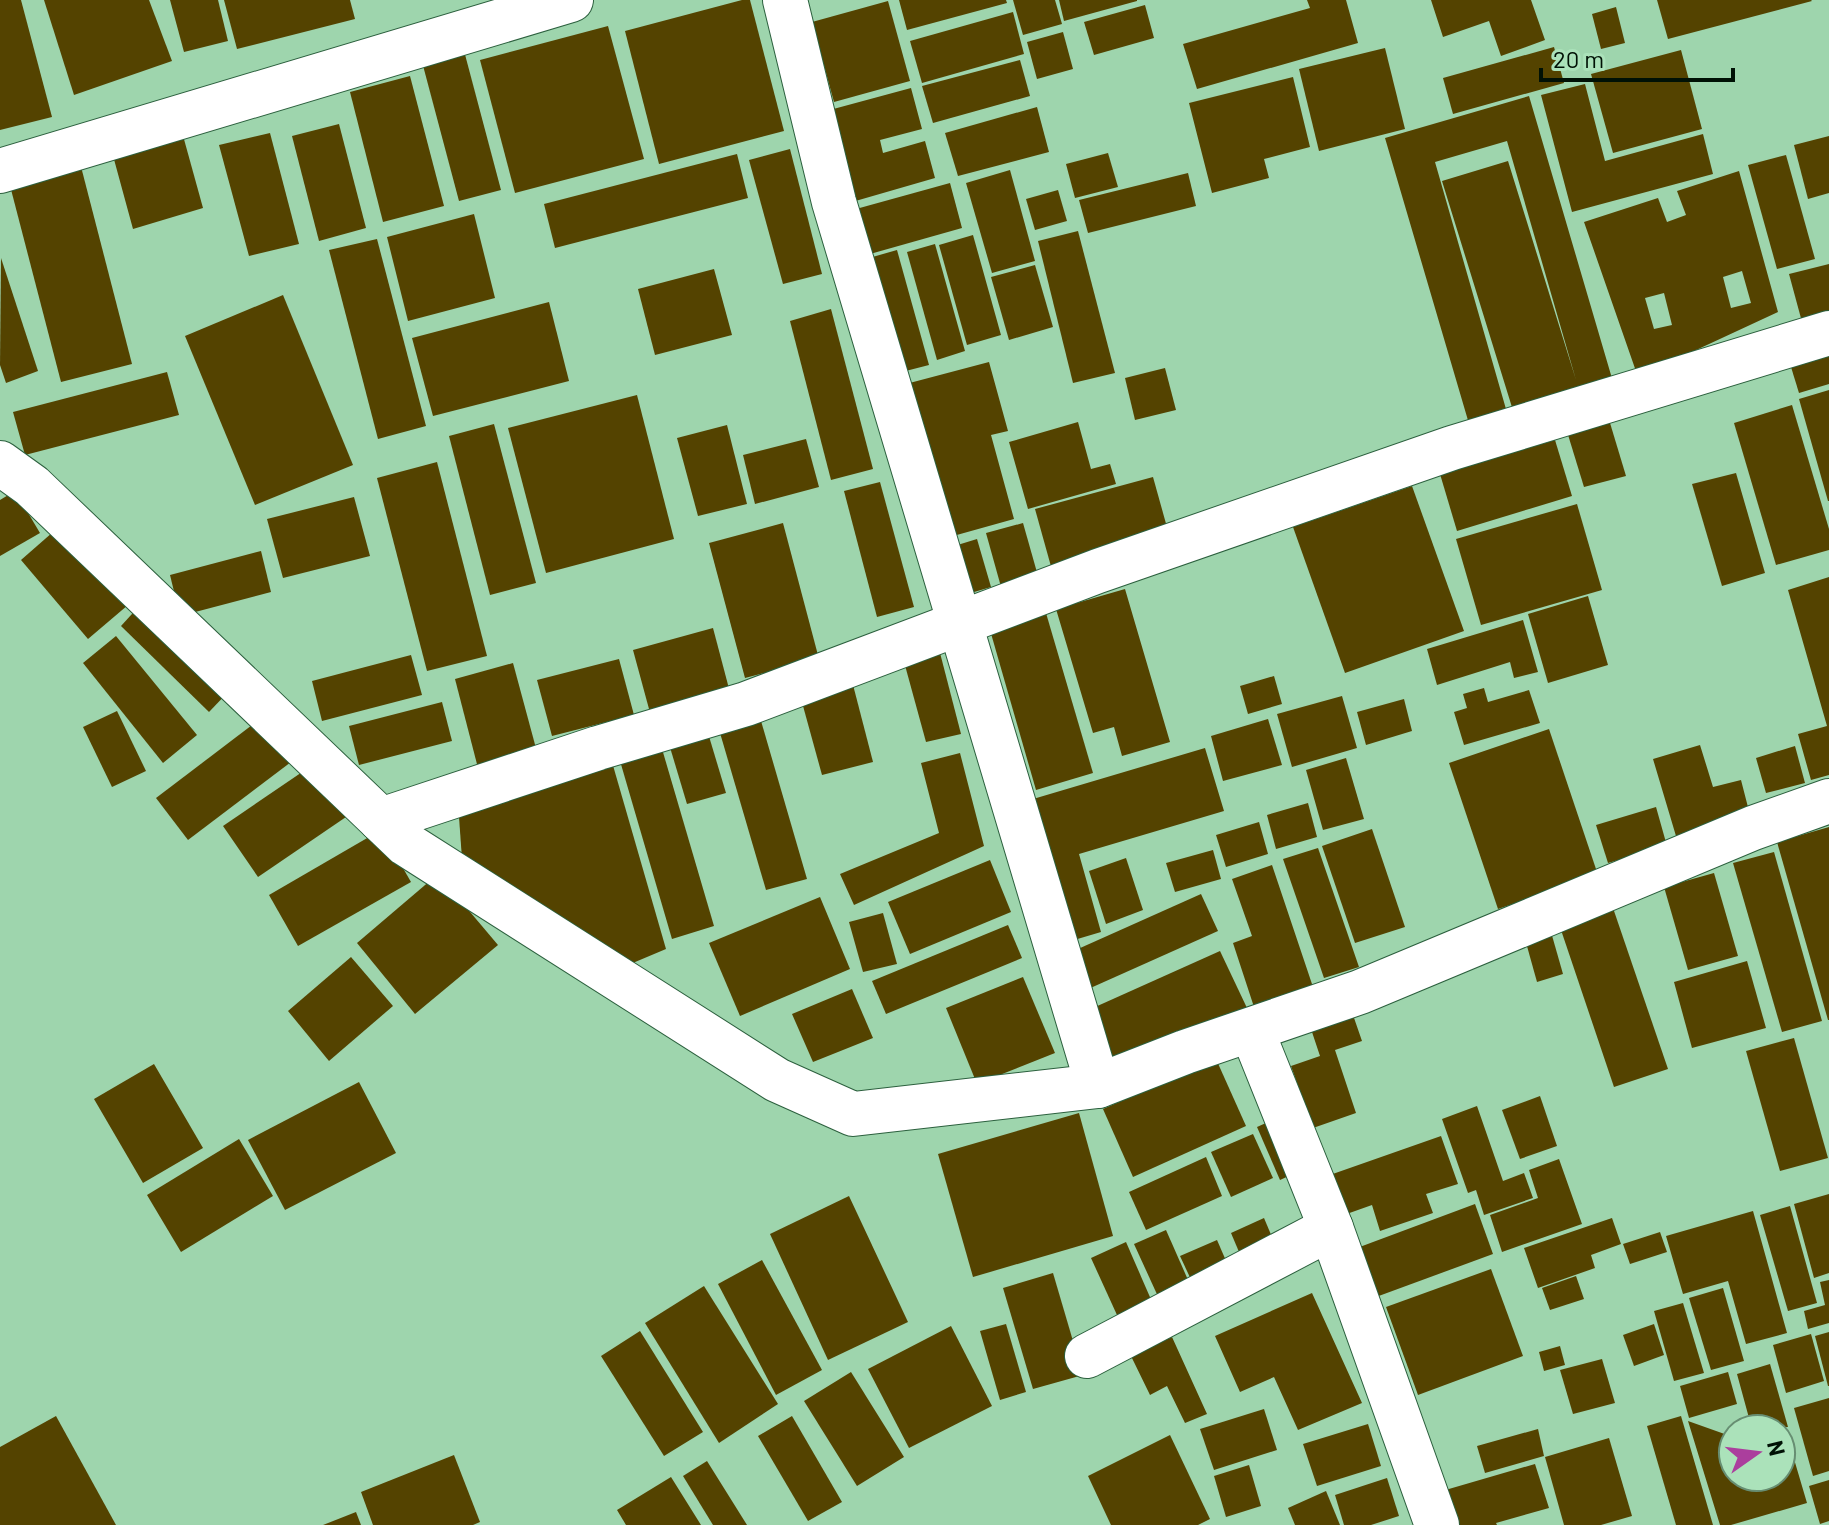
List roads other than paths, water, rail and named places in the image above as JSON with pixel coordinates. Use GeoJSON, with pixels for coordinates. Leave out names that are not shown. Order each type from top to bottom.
{"type":"FeatureCollection","features":[{"type":"Feature","properties":{"kind":"street"},"geometry":{"type":"LineString","coordinates":[[0,171],[571,0]]}},
{"type":"Feature","properties":{"kind":"street"},"geometry":{"type":"LineString","coordinates":[[785,0],[834,202],[1098,1086]]}},
{"type":"Feature","properties":{"kind":"street"},"geometry":{"type":"LineString","coordinates":[[381,820],[598,748],[746,704],[1098,571],[1452,448],[1829,333]]}},
{"type":"Feature","properties":{"kind":"street"},"geometry":{"type":"LineString","coordinates":[[0,463],[32,486],[406,844],[777,1080],[853,1114],[1098,1086],[1185,1052],[1360,992],[1753,828],[1829,801]]}},
{"type":"Feature","properties":{"kind":"street"},"geometry":{"type":"LineString","coordinates":[[1252,1031],[1331,1228],[1437,1525]]}},
{"type":"Feature","properties":{"kind":"street"},"geometry":{"type":"LineString","coordinates":[[1087,1356],[1331,1228]]}}]}
